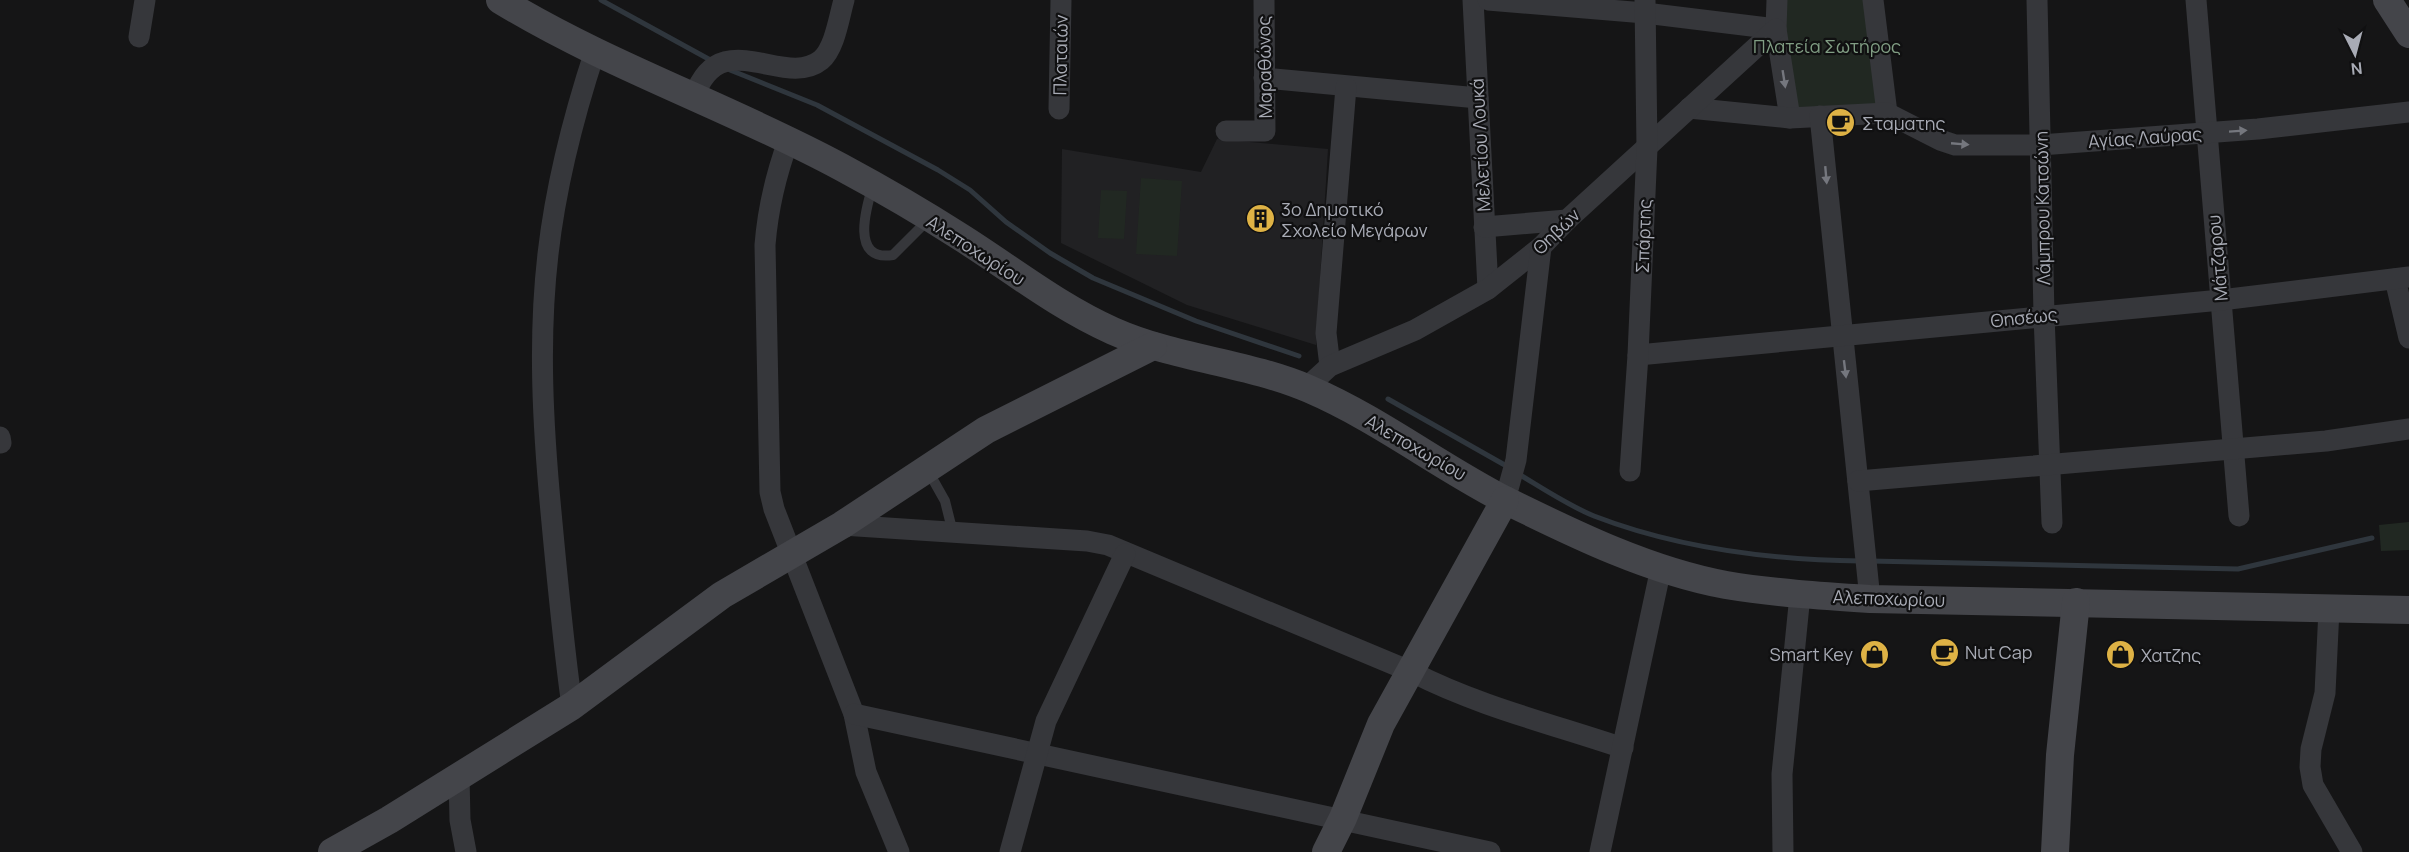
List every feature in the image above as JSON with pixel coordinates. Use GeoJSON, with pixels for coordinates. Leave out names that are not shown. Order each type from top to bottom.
{"type":"FeatureCollection","features":[{"type":"Feature","properties":{"kind":"main road","name":"Αλεποχωρίου"},"geometry":{"type":"LineString","coordinates":[[500,0],[595,51],[789,139],[929,218],[1044,294],[1112,331],[1153,346],[1263,374],[1306,388],[1603,545],[1661,568],[1724,584],[1800,595],[1869,589],[2076,602],[2409,610]]}},
{"type":"Feature","properties":{"kind":"main road"},"geometry":{"type":"LineString","coordinates":[[2387,0],[2409,34]]}},
{"type":"Feature","properties":{"kind":"main road"},"geometry":{"type":"LineString","coordinates":[[332,852],[572,706],[722,595],[843,525],[986,430],[1153,346]]}},
{"type":"Feature","properties":{"kind":"main road"},"geometry":{"type":"LineString","coordinates":[[1326,852],[1343,818],[1374,739],[1507,495]]}},
{"type":"Feature","properties":{"kind":"main road"},"geometry":{"type":"LineString","coordinates":[[2055,852],[2060,755],[2076,602]]}},
{"type":"Feature","properties":{"kind":"street"},"geometry":{"type":"LineString","coordinates":[[140,38],[145,0]]}},
{"type":"Feature","properties":{"kind":"street"},"geometry":{"type":"LineString","coordinates":[[694,97],[707,74],[737,59],[804,68],[822,60],[831,42],[843,0]]}},
{"type":"Feature","properties":{"kind":"street","name":"Πλαταιών"},"geometry":{"type":"LineString","coordinates":[[1059,109],[1061,0]]}},
{"type":"Feature","properties":{"kind":"street","name":"Μαραθώνος"},"geometry":{"type":"LineString","coordinates":[[1226,131],[1265,131],[1264,0]]}},
{"type":"Feature","properties":{"kind":"street","name":"Μελετίου Λουκά"},"geometry":{"type":"LineString","coordinates":[[1473,0],[1488,289]]}},
{"type":"Feature","properties":{"kind":"street"},"geometry":{"type":"LineString","coordinates":[[1488,0],[1645,7],[1776,29]]}},
{"type":"Feature","properties":{"kind":"street"},"geometry":{"type":"LineString","coordinates":[[1777,0],[1776,29],[1790,118]]}},
{"type":"Feature","properties":{"kind":"street"},"geometry":{"type":"LineString","coordinates":[[1689,108],[1790,118],[1887,113],[1873,0]]}},
{"type":"Feature","properties":{"kind":"street","name":"Λάμπρου Κατσώνη"},"geometry":{"type":"LineString","coordinates":[[2037,0],[2048,463],[2052,523]]}},
{"type":"Feature","properties":{"kind":"street","name":"Μάτζαρου"},"geometry":{"type":"LineString","coordinates":[[2196,0],[2232,448],[2240,516]]}},
{"type":"Feature","properties":{"kind":"street","name":"Σπάρτης"},"geometry":{"type":"LineString","coordinates":[[1630,471],[1638,355],[1647,148],[1645,7]]}},
{"type":"Feature","properties":{"kind":"street","name":"Θηβών"},"geometry":{"type":"LineString","coordinates":[[1306,388],[1329,366],[1415,330],[1488,289],[1541,247],[1567,220],[1776,29]]}},
{"type":"Feature","properties":{"kind":"street"},"geometry":{"type":"LineString","coordinates":[[572,706],[548,476],[543,385],[543,314],[548,254],[559,184],[572,123],[595,51]]}},
{"type":"Feature","properties":{"kind":"street"},"geometry":{"type":"LineString","coordinates":[[1264,78],[1478,98]]}},
{"type":"Feature","properties":{"kind":"street"},"geometry":{"type":"LineString","coordinates":[[1329,366],[1326,333],[1346,87]]}},
{"type":"Feature","properties":{"kind":"street","name":"Αγίας Λαύρας"},"geometry":{"type":"LineString","coordinates":[[1887,113],[1940,140],[1955,145],[2040,145],[2207,133],[2409,112]]}},
{"type":"Feature","properties":{"kind":"street"},"geometry":{"type":"LineString","coordinates":[[1820,116],[1841,337],[1869,589]]}},
{"type":"Feature","properties":{"kind":"street"},"geometry":{"type":"LineString","coordinates":[[789,139],[776,176],[767,215],[765,256],[768,469],[774,509],[854,714],[866,772],[899,852]]}},
{"type":"Feature","properties":{"kind":"street"},"geometry":{"type":"LineString","coordinates":[[1484,227],[1567,220]]}},
{"type":"Feature","properties":{"kind":"street"},"geometry":{"type":"LineString","coordinates":[[1507,495],[1516,460],[1541,247]]}},
{"type":"Feature","properties":{"kind":"street"},"geometry":{"type":"LineString","coordinates":[[2402,278],[2409,338]]}},
{"type":"Feature","properties":{"kind":"street","name":"Θησέως"},"geometry":{"type":"LineString","coordinates":[[1638,355],[2221,300],[2402,278]]}},
{"type":"Feature","properties":{"kind":"street"},"geometry":{"type":"LineString","coordinates":[[1858,481],[2326,441],[2409,429]]}},
{"type":"Feature","properties":{"kind":"street"},"geometry":{"type":"LineString","coordinates":[[843,525],[1087,541],[1108,545],[1412,672],[1437,685],[1532,720],[1623,748]]}},
{"type":"Feature","properties":{"kind":"street"},"geometry":{"type":"LineString","coordinates":[[1010,852],[1036,754],[1057,694],[1125,554]]}},
{"type":"Feature","properties":{"kind":"street"},"geometry":{"type":"LineString","coordinates":[[1600,852],[1661,568]]}},
{"type":"Feature","properties":{"kind":"street"},"geometry":{"type":"LineString","coordinates":[[1784,852],[1782,774],[1800,595]]}},
{"type":"Feature","properties":{"kind":"street"},"geometry":{"type":"LineString","coordinates":[[2329,609],[2325,693],[2311,749],[2310,767],[2313,785],[2352,852]]}},
{"type":"Feature","properties":{"kind":"street"},"geometry":{"type":"LineString","coordinates":[[854,714],[1343,818],[1490,852]]}},
{"type":"Feature","properties":{"kind":"street"},"geometry":{"type":"LineString","coordinates":[[459,776],[460,820],[466,852]]}},
{"type":"Feature","properties":{"kind":"lane"},"geometry":{"type":"LineString","coordinates":[[873,185],[863,225],[867,245],[873,251],[885,256],[893,255],[929,218]]}},
{"type":"Feature","properties":{"kind":"lane"},"geometry":{"type":"LineString","coordinates":[[927,468],[945,501],[953,532]]}},
{"type":"Feature","properties":{"kind":"shaded area"},"geometry":{"type":"Polygon","coordinates":[[[1217,139],[1328,149],[1316,345],[1187,305],[1061,243],[1062,149],[1201,172],[1217,139]]]}},
{"type":"Feature","properties":{"kind":"green space","name":"Πλατεία Σωτήρος"},"geometry":{"type":"Polygon","coordinates":[[[1779,0],[1866,0],[1880,109],[1792,115],[1779,0]]]}},
{"type":"Feature","properties":{"kind":"green space"},"geometry":{"type":"Polygon","coordinates":[[[1141,178],[1182,181],[1177,256],[1136,254],[1141,178]]]}},
{"type":"Feature","properties":{"kind":"green space"},"geometry":{"type":"Polygon","coordinates":[[[1101,190],[1127,191],[1124,239],[1098,238],[1101,190]]]}},
{"type":"Feature","properties":{"kind":"green space"},"geometry":{"type":"Polygon","coordinates":[[[2409,522],[2409,550],[2381,551],[2379,525],[2409,522]]]}},
{"type":"Feature","properties":{"kind":"waterway"},"geometry":{"type":"LineString","coordinates":[[601,0],[714,62]]}},
{"type":"Feature","properties":{"kind":"waterway"},"geometry":{"type":"LineString","coordinates":[[730,70],[817,105],[938,170],[970,190],[1006,222],[1050,253],[1093,278],[1196,321],[1299,356]]}},
{"type":"Feature","properties":{"kind":"waterway"},"geometry":{"type":"LineString","coordinates":[[1388,399],[1510,468]]}},
{"type":"Feature","properties":{"kind":"waterway"},"geometry":{"type":"LineString","coordinates":[[1517,473],[1584,512],[1658,536],[1759,555],[1861,561]]}},
{"type":"Feature","properties":{"kind":"waterway"},"geometry":{"type":"LineString","coordinates":[[1870,561],[2238,569],[2372,538]]}},
{"type":"Feature","properties":{"kind":"place","name":"Σταματης"},"geometry":{"type":"Point","coordinates":[1841,123]}},
{"type":"Feature","properties":{"kind":"place","name":"3ο Δημοτικό Σχολείο Μεγάρων"},"geometry":{"type":"Point","coordinates":[1260,219]}},
{"type":"Feature","properties":{"kind":"place","name":"Nut Cap"},"geometry":{"type":"Point","coordinates":[1944,652]}},
{"type":"Feature","properties":{"kind":"place","name":"Smart Key"},"geometry":{"type":"Point","coordinates":[1874,654]}},
{"type":"Feature","properties":{"kind":"place","name":"Χατζης"},"geometry":{"type":"Point","coordinates":[2120,655]}}]}
